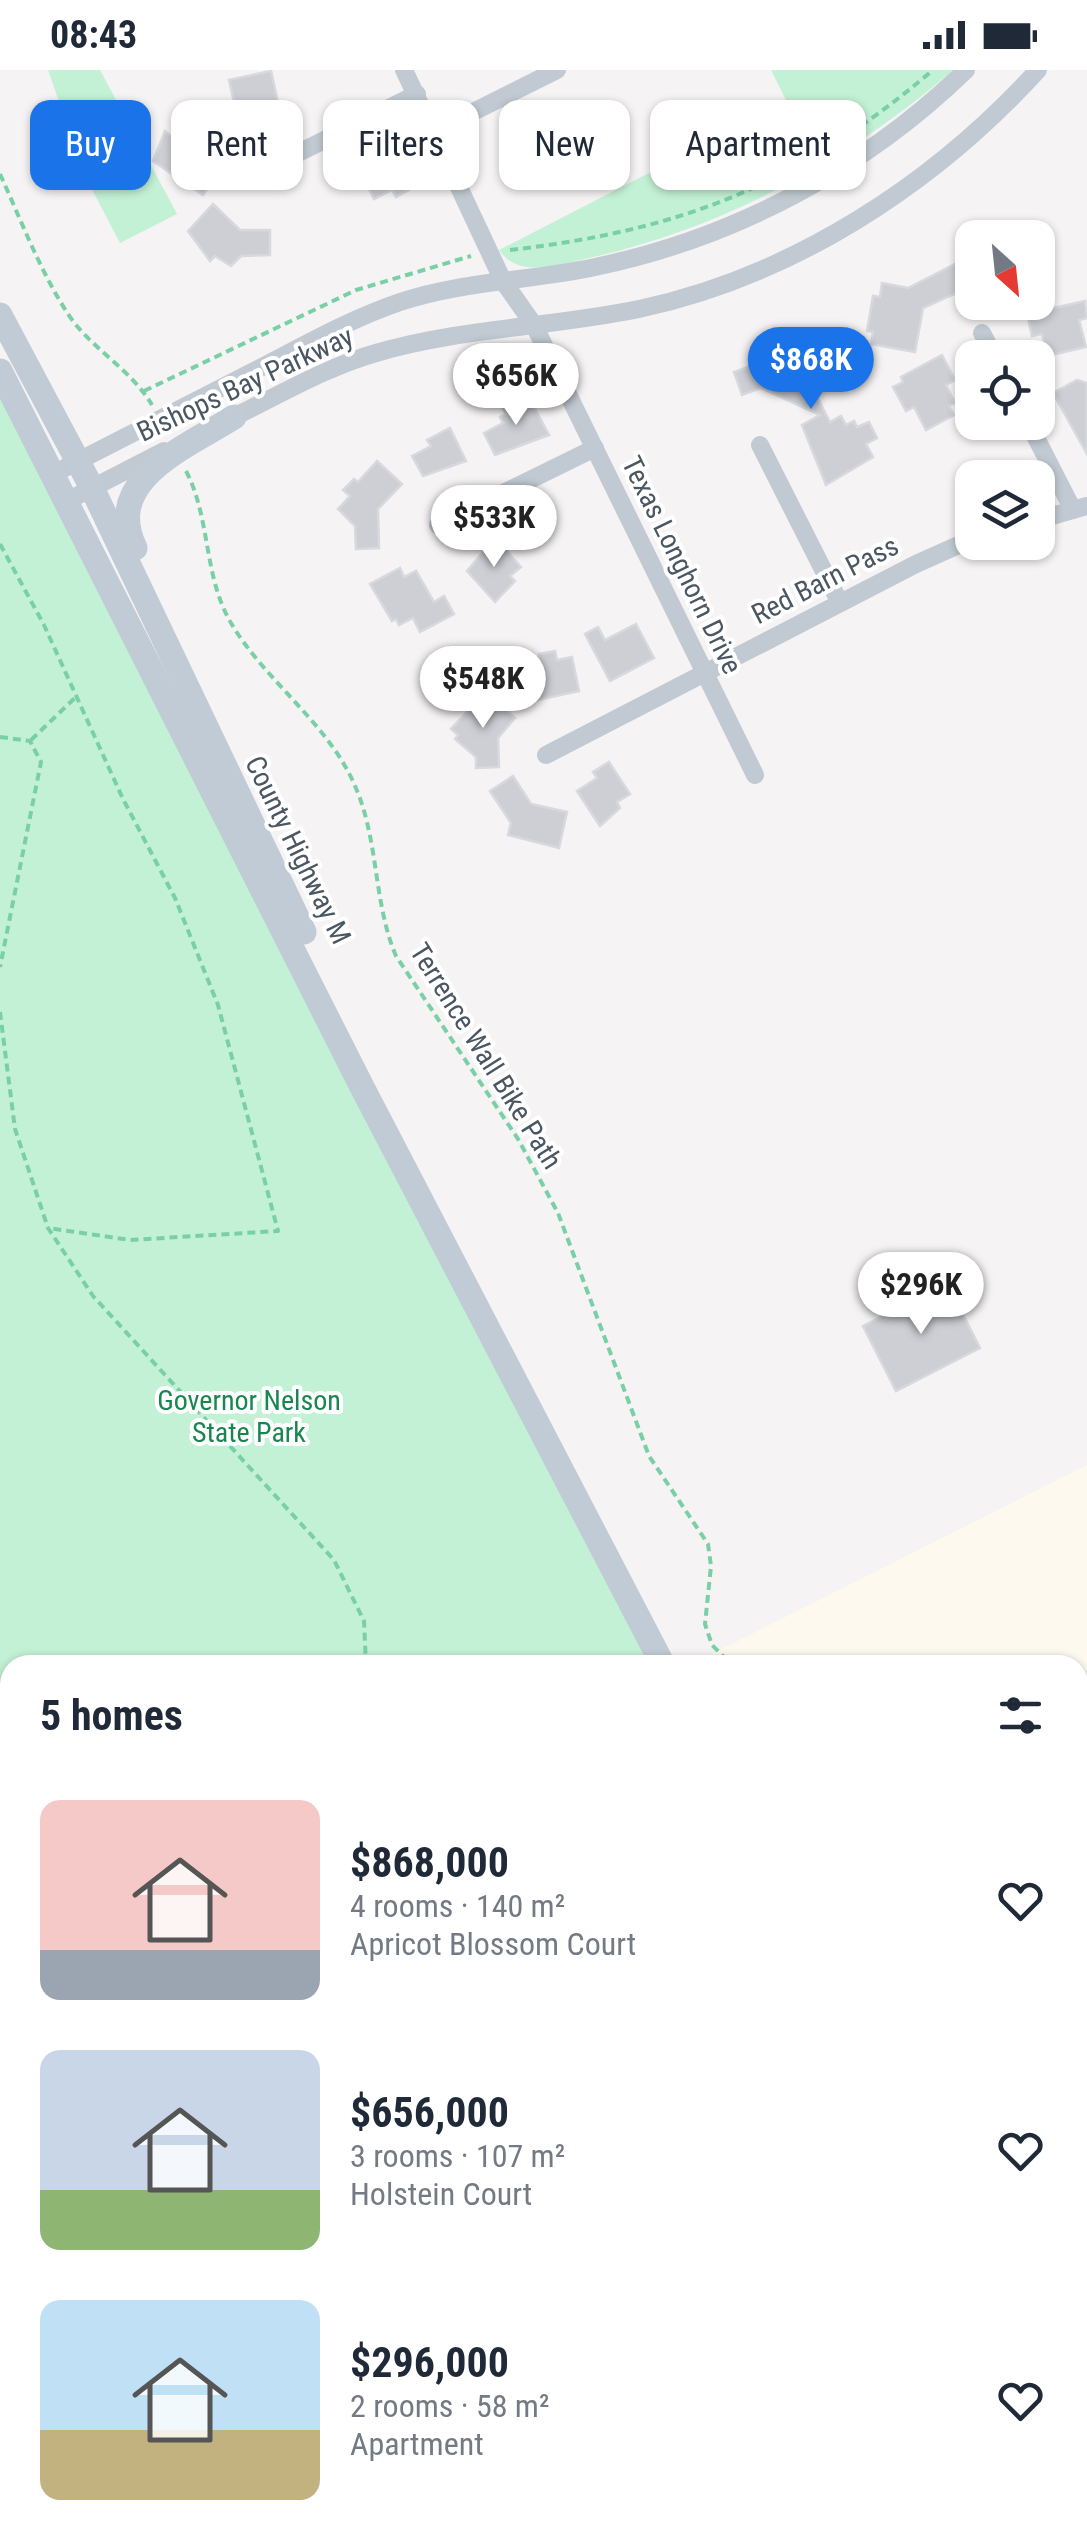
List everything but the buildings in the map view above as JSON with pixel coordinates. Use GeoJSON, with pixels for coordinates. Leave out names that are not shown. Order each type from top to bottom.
{"type":"FeatureCollection","features":[{"type":"Feature","properties":{"kind":"main road","name":"County Highway M"},"geometry":{"type":"LineString","coordinates":[[0,316],[79,461],[534,1415]]}},
{"type":"Feature","properties":{"kind":"main road","name":"County Highway M"},"geometry":{"type":"LineString","coordinates":[[0,371],[362,1087],[659,1655]]}},
{"type":"Feature","properties":{"kind":"main road"},"geometry":{"type":"LineString","coordinates":[[232,783],[184,646],[128,530],[128,496],[152,468],[234,417]]}},
{"type":"Feature","properties":{"kind":"street","name":"Texas Longhorn Drive"},"geometry":{"type":"LineString","coordinates":[[404,70],[420,100]]}},
{"type":"Feature","properties":{"kind":"street"},"geometry":{"type":"LineString","coordinates":[[479,109],[557,70]]}},
{"type":"Feature","properties":{"kind":"street","name":"Bishops Bay Parkway"},"geometry":{"type":"LineString","coordinates":[[53,474],[371,313],[444,289],[615,263],[752,215],[852,162],[920,112],[966,70]]}},
{"type":"Feature","properties":{"kind":"street","name":"Bishops Bay Parkway"},"geometry":{"type":"LineString","coordinates":[[66,501],[371,354],[432,339],[674,299],[812,245],[871,212],[943,161],[1038,70]]}},
{"type":"Feature","properties":{"kind":"street"},"geometry":{"type":"LineString","coordinates":[[303,151],[417,94]]}},
{"type":"Feature","properties":{"kind":"street","name":"Texas Longhorn Drive"},"geometry":{"type":"LineString","coordinates":[[463,190],[503,281],[534,325],[756,775]]}},
{"type":"Feature","properties":{"kind":"street"},"geometry":{"type":"LineString","coordinates":[[982,333],[986,340]]}},
{"type":"Feature","properties":{"kind":"street"},"geometry":{"type":"LineString","coordinates":[[1039,440],[1080,508],[1055,515]]}},
{"type":"Feature","properties":{"kind":"street"},"geometry":{"type":"LineString","coordinates":[[760,445],[840,603]]}},
{"type":"Feature","properties":{"kind":"street"},"geometry":{"type":"LineString","coordinates":[[438,525],[595,448]]}},
{"type":"Feature","properties":{"kind":"street","name":"Red Barn Pass"},"geometry":{"type":"LineString","coordinates":[[546,755],[955,548]]}},
{"type":"Feature","properties":{"kind":"path"},"geometry":{"type":"LineString","coordinates":[[144,391],[356,290],[492,252],[578,240],[678,219],[780,177],[866,126],[933,70]]}},
{"type":"Feature","properties":{"kind":"path"},"geometry":{"type":"LineString","coordinates":[[0,174],[68,314],[144,391],[160,419]]}},
{"type":"Feature","properties":{"kind":"path","name":"Terrence Wall Bike Path"},"geometry":{"type":"LineString","coordinates":[[177,452],[191,480],[216,596],[259,663],[330,747],[354,783],[365,813],[383,925],[396,956],[518,1139],[558,1213],[649,1456],[708,1544],[711,1566],[705,1624],[712,1645],[722,1655]]}},
{"type":"Feature","properties":{"kind":"path"},"geometry":{"type":"LineString","coordinates":[[0,544],[78,695],[123,799],[175,898],[218,1006],[278,1230],[195,1239],[130,1240],[48,1228]]}},
{"type":"Feature","properties":{"kind":"path"},"geometry":{"type":"LineString","coordinates":[[0,738],[30,741],[78,695]]}},
{"type":"Feature","properties":{"kind":"path"},"geometry":{"type":"LineString","coordinates":[[0,967],[41,762],[30,741]]}},
{"type":"Feature","properties":{"kind":"path"},"geometry":{"type":"LineString","coordinates":[[0,1012],[16,1129],[48,1228],[93,1296],[334,1560],[364,1620],[366,1655]]}},
{"type":"Feature","properties":{"kind":"shaded area"},"geometry":{"type":"Polygon","coordinates":[[[1087,1465],[1087,1655],[710,1655],[1087,1465]]]}},
{"type":"Feature","properties":{"kind":"green space"},"geometry":{"type":"Polygon","coordinates":[[[48,70],[100,70],[116,100],[58,100],[48,70]]]}},
{"type":"Feature","properties":{"kind":"green space"},"geometry":{"type":"Polygon","coordinates":[[[771,70],[953,70],[866,136],[866,100],[786,100],[771,70]]]}},
{"type":"Feature","properties":{"kind":"green space"},"geometry":{"type":"Polygon","coordinates":[[[151,165],[177,214],[120,243],[92,190],[151,190],[151,165]]]}},
{"type":"Feature","properties":{"kind":"green space"},"geometry":{"type":"Polygon","coordinates":[[[650,172],[650,190],[775,190],[688,229],[589,258],[528,267],[507,259],[499,250],[616,190],[630,190],[630,183],[650,172]]]}},
{"type":"Feature","properties":{"kind":"green space","name":"Governor Nelson State Park"},"geometry":{"type":"Polygon","coordinates":[[[0,382],[649,1655],[0,1655],[0,382]]]}}]}
